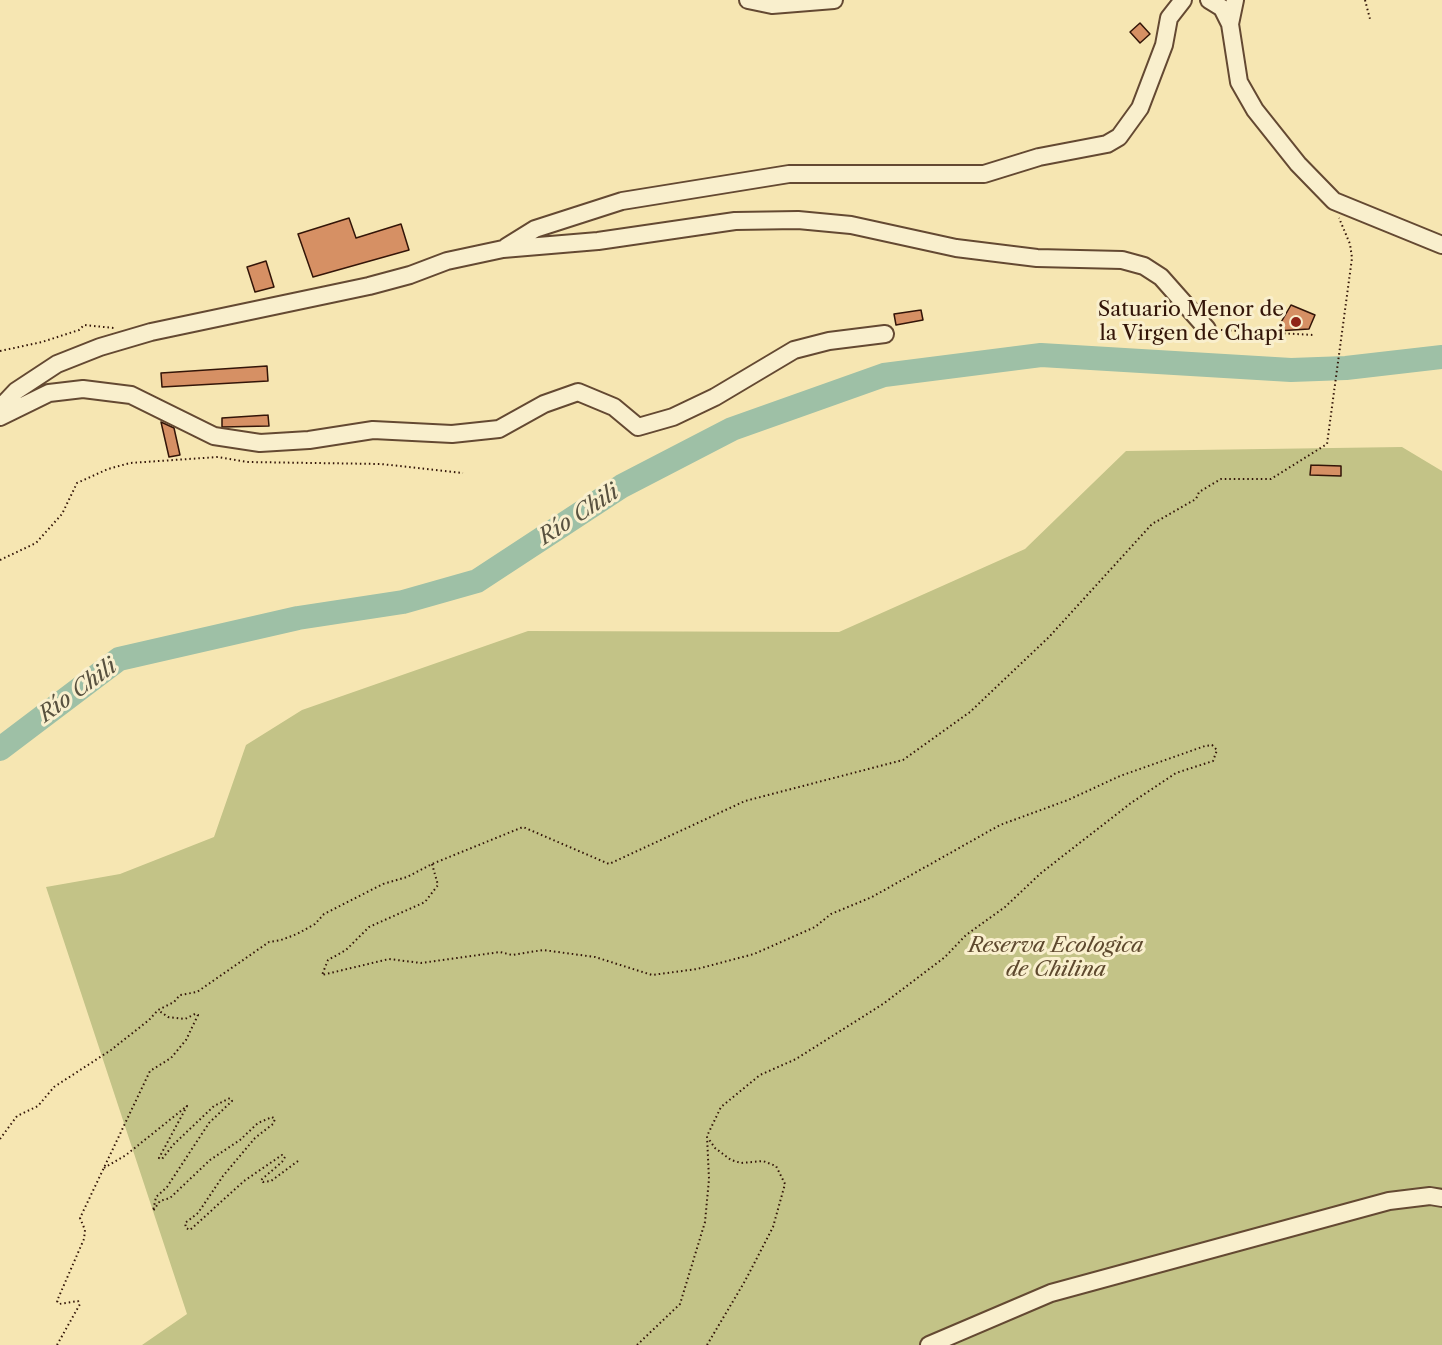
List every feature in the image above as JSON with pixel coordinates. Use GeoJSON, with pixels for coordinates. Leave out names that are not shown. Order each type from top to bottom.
{"type":"FeatureCollection","features":[{"type":"Feature","properties":{"kind":"street"},"geometry":{"type":"LineString","coordinates":[[748,0],[771,5],[834,0]]}},
{"type":"Feature","properties":{"kind":"street"},"geometry":{"type":"LineString","coordinates":[[503,249],[534,229],[622,201],[789,174],[984,174],[1039,157],[1107,144],[1119,137],[1140,108],[1164,45],[1170,18],[1183,0]]}},
{"type":"Feature","properties":{"kind":"street"},"geometry":{"type":"LineString","coordinates":[[1209,0],[1222,8],[1230,24],[1239,82],[1255,110],[1298,164],[1334,201],[1442,245]]}},
{"type":"Feature","properties":{"kind":"street"},"geometry":{"type":"LineString","coordinates":[[1230,24],[1235,0]]}},
{"type":"Feature","properties":{"kind":"street"},"geometry":{"type":"LineString","coordinates":[[0,408],[16,391],[57,364],[128,338],[369,286],[447,261],[503,249],[598,241],[735,221],[798,220],[851,225],[956,248],[1037,258],[1122,260],[1144,267],[1161,277],[1208,329]]}},
{"type":"Feature","properties":{"kind":"street"},"geometry":{"type":"LineString","coordinates":[[0,417],[50,393],[83,388],[131,395],[214,436],[260,443],[309,440],[373,430],[452,434],[499,429],[544,404],[578,392],[614,407],[638,427],[673,417],[715,397],[794,350],[829,341],[885,334]]}},
{"type":"Feature","properties":{"kind":"street"},"geometry":{"type":"LineString","coordinates":[[929,1345],[1051,1293],[1389,1201],[1419,1196],[1442,1198]]}},
{"type":"Feature","properties":{"kind":"path"},"geometry":{"type":"LineString","coordinates":[[1365,0],[1370,19]]}},
{"type":"Feature","properties":{"kind":"path"},"geometry":{"type":"LineString","coordinates":[[0,1140],[17,1116],[38,1106],[54,1087],[111,1050],[158,1010],[174,1002],[180,995],[197,992],[269,942],[297,934],[315,924],[324,914],[349,904],[354,898],[432,864],[523,827],[609,864],[745,801],[903,760],[978,705],[1049,637],[1152,524],[1196,499],[1199,492],[1221,479],[1271,479],[1328,444],[1350,268],[1350,244],[1334,201]]}},
{"type":"Feature","properties":{"kind":"path"},"geometry":{"type":"LineString","coordinates":[[0,351],[42,342],[92,324],[113,327],[128,338]]}},
{"type":"Feature","properties":{"kind":"path"},"geometry":{"type":"LineString","coordinates":[[1208,329],[1314,335]]}},
{"type":"Feature","properties":{"kind":"path"},"geometry":{"type":"LineString","coordinates":[[0,560],[36,543],[62,514],[77,483],[108,469],[130,463],[218,457],[246,462],[381,464],[463,472]]}},
{"type":"Feature","properties":{"kind":"path"},"geometry":{"type":"LineString","coordinates":[[432,864],[438,885],[425,902],[369,927],[346,950],[327,960],[322,975],[389,959],[421,963],[500,952],[512,955],[543,950],[596,957],[652,975],[708,966],[776,946],[815,927],[831,914],[872,897],[1000,825],[1068,800],[1120,776],[1205,746],[1216,746],[1216,756],[1213,762],[1176,773],[1131,803],[1041,873],[1005,907],[966,934],[945,957],[883,1004],[796,1059],[759,1075],[721,1107],[706,1136],[708,1197],[705,1222],[689,1279],[680,1304],[637,1345]]}},
{"type":"Feature","properties":{"kind":"path"},"geometry":{"type":"LineString","coordinates":[[57,1345],[80,1304],[75,1300],[59,1304],[58,1294],[84,1239],[85,1230],[80,1218],[150,1071],[171,1058],[186,1040],[198,1015],[195,1014],[185,1019],[168,1017],[158,1010]]}},
{"type":"Feature","properties":{"kind":"path"},"geometry":{"type":"LineString","coordinates":[[104,1168],[126,1155],[187,1106],[159,1158],[162,1159],[172,1145],[214,1106],[230,1098],[232,1101],[209,1123],[167,1187],[156,1197],[153,1211],[160,1201],[170,1197],[210,1160],[240,1140],[258,1123],[272,1117],[275,1119],[273,1124],[255,1138],[223,1176],[198,1213],[185,1223],[186,1228],[190,1230],[244,1181],[282,1155],[285,1157],[282,1162],[261,1180],[263,1182],[271,1181],[298,1161]]}},
{"type":"Feature","properties":{"kind":"path"},"geometry":{"type":"LineString","coordinates":[[706,1136],[715,1148],[731,1160],[741,1163],[764,1161],[776,1166],[785,1184],[773,1227],[707,1345]]}},
{"type":"Feature","properties":{"kind":"green space","name":"Reserva Ecologica de Chilina"},"geometry":{"type":"Polygon","coordinates":[[[1402,447],[1442,471],[1442,1345],[142,1345],[187,1314],[46,887],[120,874],[214,837],[246,745],[302,710],[528,631],[839,632],[1025,549],[1126,451],[1402,447]]]}},
{"type":"Feature","properties":{"kind":"building"},"geometry":{"type":"Polygon","coordinates":[[[1140,23],[1150,34],[1140,43],[1130,32],[1140,23]]]}},
{"type":"Feature","properties":{"kind":"building"},"geometry":{"type":"Polygon","coordinates":[[[349,218],[356,238],[401,224],[409,250],[313,277],[298,234],[349,218]]]}},
{"type":"Feature","properties":{"kind":"building"},"geometry":{"type":"Polygon","coordinates":[[[266,261],[274,287],[255,292],[247,267],[266,261]]]}},
{"type":"Feature","properties":{"kind":"building","name":"Satuario Menor de la Virgen de Chapi"},"geometry":{"type":"Polygon","coordinates":[[[1291,305],[1315,315],[1309,329],[1276,331],[1291,305]]]}},
{"type":"Feature","properties":{"kind":"building"},"geometry":{"type":"Polygon","coordinates":[[[921,310],[923,320],[896,325],[894,314],[921,310]]]}},
{"type":"Feature","properties":{"kind":"building"},"geometry":{"type":"Polygon","coordinates":[[[267,366],[268,381],[162,387],[161,373],[267,366]]]}},
{"type":"Feature","properties":{"kind":"building"},"geometry":{"type":"Polygon","coordinates":[[[268,415],[269,426],[222,427],[222,418],[268,415]]]}},
{"type":"Feature","properties":{"kind":"building"},"geometry":{"type":"Polygon","coordinates":[[[161,422],[174,428],[180,455],[169,457],[161,422]]]}},
{"type":"Feature","properties":{"kind":"building"},"geometry":{"type":"Polygon","coordinates":[[[1311,465],[1341,466],[1341,476],[1310,475],[1311,465]]]}},
{"type":"Feature","properties":{"kind":"waterway","name":"Río Chili"},"geometry":{"type":"LineString","coordinates":[[0,749],[119,659],[298,618],[403,602],[477,581],[622,486],[732,429],[884,375],[1041,355],[1291,370],[1346,368],[1442,357]]}},
{"type":"Feature","properties":{"kind":"place","name":"Satuario Menor de la Virgen de Chapi"},"geometry":{"type":"Point","coordinates":[1296,322]}}]}
